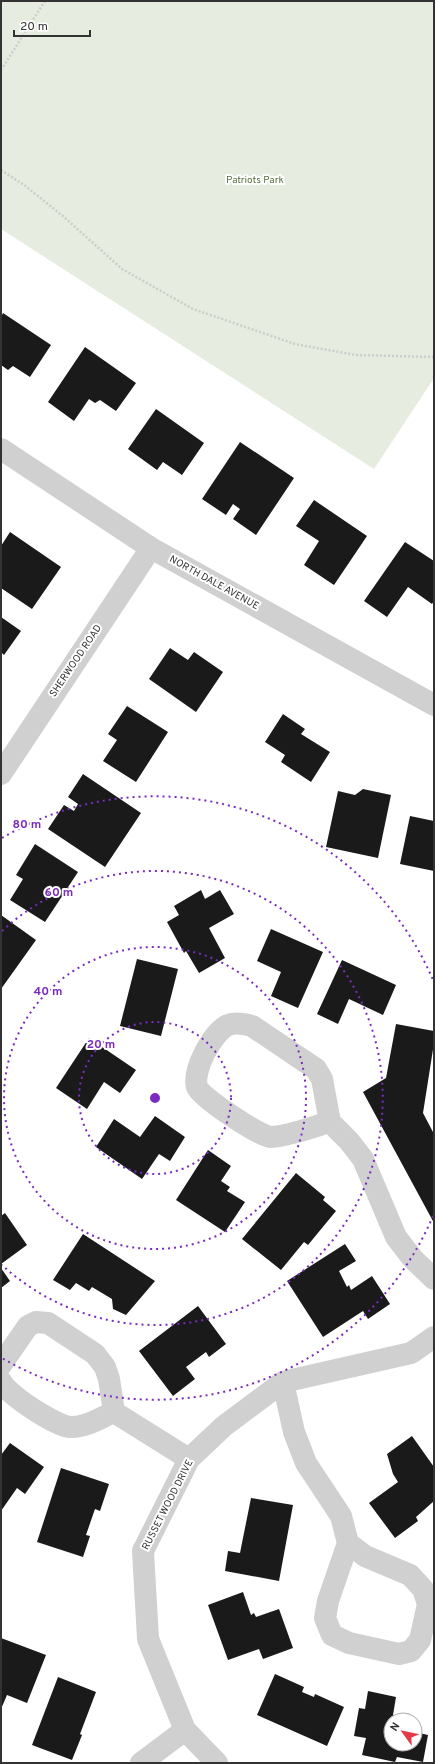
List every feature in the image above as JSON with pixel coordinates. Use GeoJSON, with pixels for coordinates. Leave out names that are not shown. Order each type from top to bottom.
{"type":"FeatureCollection","features":[{"type":"Feature","properties":{"kind":"street","name":"NORTH DALE AVENUE"},"geometry":{"type":"LineString","coordinates":[[1,449],[151,548],[434,705]]}},
{"type":"Feature","properties":{"kind":"street","name":"SHERWOOD ROAD"},"geometry":{"type":"LineString","coordinates":[[1,774],[151,548]]}},
{"type":"Feature","properties":{"kind":"street"},"geometry":{"type":"LineString","coordinates":[[330,1122],[270,1137],[258,1133],[206,1097],[197,1088],[195,1076],[198,1065],[218,1033],[229,1025],[240,1023],[252,1026],[316,1069],[322,1079],[330,1122],[349,1141],[363,1159],[396,1237],[414,1259],[434,1279]]}},
{"type":"Feature","properties":{"kind":"street"},"geometry":{"type":"LineString","coordinates":[[1,1365],[28,1326],[36,1322],[48,1323],[95,1354],[104,1367],[109,1379],[114,1412],[189,1459]]}},
{"type":"Feature","properties":{"kind":"street","name":"RUSSET WOOD DRIVE"},"geometry":{"type":"LineString","coordinates":[[217,1763],[185,1730],[148,1639],[143,1551],[189,1459],[224,1426],[283,1382],[411,1353],[434,1337]]}},
{"type":"Feature","properties":{"kind":"street"},"geometry":{"type":"LineString","coordinates":[[1,1381],[11,1393],[57,1423],[70,1427],[84,1426],[114,1412]]}},
{"type":"Feature","properties":{"kind":"street"},"geometry":{"type":"LineString","coordinates":[[283,1382],[294,1432],[306,1463],[341,1516],[348,1543],[328,1601],[325,1618],[332,1635],[350,1643],[400,1654],[411,1651],[420,1640],[428,1604],[423,1590],[410,1575],[365,1556],[348,1543]]}},
{"type":"Feature","properties":{"kind":"street"},"geometry":{"type":"LineString","coordinates":[[141,1763],[185,1730]]}},
{"type":"Feature","properties":{"kind":"path"},"geometry":{"type":"LineString","coordinates":[[1,70],[45,1]]}},
{"type":"Feature","properties":{"kind":"path"},"geometry":{"type":"LineString","coordinates":[[1,170],[24,185],[64,217],[122,269],[193,309],[295,344],[356,355],[434,357]]}},
{"type":"Feature","properties":{"kind":"green space","name":"Patriots Park"},"geometry":{"type":"Polygon","coordinates":[[[1,1],[434,1],[434,378],[374,469],[1,229],[1,1]]]}},
{"type":"Feature","properties":{"kind":"building"},"geometry":{"type":"Polygon","coordinates":[[[3,313],[51,345],[30,377],[13,366],[8,370],[1,365],[1,317],[3,313]]]}},
{"type":"Feature","properties":{"kind":"building"},"geometry":{"type":"Polygon","coordinates":[[[85,347],[136,383],[116,411],[100,400],[95,403],[89,399],[74,421],[48,402],[85,347]]]}},
{"type":"Feature","properties":{"kind":"building"},"geometry":{"type":"Polygon","coordinates":[[[156,409],[204,443],[182,475],[163,462],[157,470],[128,449],[156,409]]]}},
{"type":"Feature","properties":{"kind":"building"},"geometry":{"type":"Polygon","coordinates":[[[240,442],[294,478],[256,535],[233,519],[240,509],[233,504],[226,515],[202,499],[240,442]]]}},
{"type":"Feature","properties":{"kind":"building"},"geometry":{"type":"Polygon","coordinates":[[[314,500],[367,536],[334,585],[304,565],[319,541],[296,526],[314,500]]]}},
{"type":"Feature","properties":{"kind":"building"},"geometry":{"type":"Polygon","coordinates":[[[10,532],[61,567],[32,609],[1,588],[1,546],[10,532]]]}},
{"type":"Feature","properties":{"kind":"building"},"geometry":{"type":"Polygon","coordinates":[[[405,542],[434,561],[434,601],[432,604],[408,587],[387,617],[364,601],[405,542]]]}},
{"type":"Feature","properties":{"kind":"building"},"geometry":{"type":"Polygon","coordinates":[[[1,617],[21,631],[4,655],[1,652],[1,617]]]}},
{"type":"Feature","properties":{"kind":"building"},"geometry":{"type":"Polygon","coordinates":[[[170,648],[188,660],[194,652],[223,672],[196,712],[149,679],[170,648]]]}},
{"type":"Feature","properties":{"kind":"building"},"geometry":{"type":"Polygon","coordinates":[[[127,706],[168,732],[136,782],[103,761],[117,740],[108,734],[127,706]]]}},
{"type":"Feature","properties":{"kind":"building"},"geometry":{"type":"Polygon","coordinates":[[[283,714],[305,729],[301,734],[330,752],[311,782],[281,762],[285,755],[265,742],[283,714]]]}},
{"type":"Feature","properties":{"kind":"building"},"geometry":{"type":"Polygon","coordinates":[[[83,774],[141,813],[105,867],[48,829],[64,805],[74,811],[78,804],[68,797],[83,774]]]}},
{"type":"Feature","properties":{"kind":"building"},"geometry":{"type":"Polygon","coordinates":[[[363,789],[391,795],[378,858],[326,847],[338,791],[355,795],[363,789]]]}},
{"type":"Feature","properties":{"kind":"building"},"geometry":{"type":"Polygon","coordinates":[[[410,816],[434,821],[434,871],[400,864],[410,816]]]}},
{"type":"Feature","properties":{"kind":"building"},"geometry":{"type":"Polygon","coordinates":[[[35,844],[78,872],[45,922],[10,900],[23,879],[16,875],[35,844]]]}},
{"type":"Feature","properties":{"kind":"building"},"geometry":{"type":"Polygon","coordinates":[[[201,890],[205,899],[220,890],[234,914],[209,928],[225,958],[199,973],[186,951],[184,953],[167,922],[179,915],[174,906],[201,890]]]}},
{"type":"Feature","properties":{"kind":"building"},"geometry":{"type":"Polygon","coordinates":[[[1,915],[36,940],[1,989],[1,915]]]}},
{"type":"Feature","properties":{"kind":"building"},"geometry":{"type":"Polygon","coordinates":[[[271,929],[323,952],[298,1008],[271,996],[281,972],[257,961],[271,929]]]}},
{"type":"Feature","properties":{"kind":"building"},"geometry":{"type":"Polygon","coordinates":[[[137,959],[178,969],[161,1036],[120,1026],[137,959]]]}},
{"type":"Feature","properties":{"kind":"building"},"geometry":{"type":"Polygon","coordinates":[[[342,960],[396,985],[383,1015],[349,999],[338,1024],[317,1014],[342,960]]]}},
{"type":"Feature","properties":{"kind":"building"},"geometry":{"type":"Polygon","coordinates":[[[396,1024],[434,1031],[434,1043],[423,1113],[434,1134],[434,1223],[363,1092],[386,1078],[396,1024]]]}},
{"type":"Feature","properties":{"kind":"building"},"geometry":{"type":"Polygon","coordinates":[[[89,1038],[136,1070],[120,1093],[104,1082],[87,1109],[56,1088],[89,1038]]]}},
{"type":"Feature","properties":{"kind":"building"},"geometry":{"type":"Polygon","coordinates":[[[155,1116],[185,1137],[170,1161],[159,1154],[142,1179],[96,1147],[114,1119],[140,1137],[155,1116]]]}},
{"type":"Feature","properties":{"kind":"building"},"geometry":{"type":"Polygon","coordinates":[[[208,1150],[231,1166],[221,1181],[230,1187],[227,1191],[245,1202],[225,1232],[176,1200],[208,1150]]]}},
{"type":"Feature","properties":{"kind":"building"},"geometry":{"type":"Polygon","coordinates":[[[296,1173],[325,1197],[323,1200],[336,1211],[308,1245],[304,1242],[281,1270],[242,1239],[296,1173]]]}},
{"type":"Feature","properties":{"kind":"building"},"geometry":{"type":"Polygon","coordinates":[[[5,1213],[27,1245],[1,1264],[1,1216],[5,1213]]]}},
{"type":"Feature","properties":{"kind":"building"},"geometry":{"type":"Polygon","coordinates":[[[83,1234],[155,1281],[126,1315],[113,1309],[112,1299],[92,1287],[89,1291],[76,1283],[70,1290],[53,1280],[83,1234]]]}},
{"type":"Feature","properties":{"kind":"building"},"geometry":{"type":"Polygon","coordinates":[[[345,1244],[356,1261],[339,1271],[347,1287],[349,1285],[351,1290],[372,1276],[390,1304],[368,1319],[363,1311],[323,1337],[287,1281],[345,1244]]]}},
{"type":"Feature","properties":{"kind":"building"},"geometry":{"type":"Polygon","coordinates":[[[1,1268],[10,1281],[1,1288],[1,1268]]]}},
{"type":"Feature","properties":{"kind":"building"},"geometry":{"type":"Polygon","coordinates":[[[198,1306],[226,1344],[209,1357],[206,1352],[186,1367],[195,1379],[173,1396],[139,1351],[198,1306]]]}},
{"type":"Feature","properties":{"kind":"building"},"geometry":{"type":"Polygon","coordinates":[[[412,1436],[434,1467],[434,1501],[416,1517],[418,1521],[395,1538],[369,1503],[398,1482],[393,1474],[387,1454],[412,1436]]]}},
{"type":"Feature","properties":{"kind":"building"},"geometry":{"type":"Polygon","coordinates":[[[10,1443],[44,1467],[25,1494],[17,1488],[1,1511],[1,1455],[10,1443]]]}},
{"type":"Feature","properties":{"kind":"building"},"geometry":{"type":"Polygon","coordinates":[[[61,1468],[109,1484],[100,1511],[95,1509],[86,1535],[90,1536],[83,1557],[37,1542],[61,1468]]]}},
{"type":"Feature","properties":{"kind":"building"},"geometry":{"type":"Polygon","coordinates":[[[251,1498],[293,1505],[279,1581],[225,1571],[228,1551],[240,1553],[251,1498]]]}},
{"type":"Feature","properties":{"kind":"building"},"geometry":{"type":"Polygon","coordinates":[[[243,1592],[251,1615],[254,1613],[256,1617],[279,1609],[293,1648],[263,1659],[259,1649],[228,1660],[208,1605],[243,1592]]]}},
{"type":"Feature","properties":{"kind":"building"},"geometry":{"type":"Polygon","coordinates":[[[1,1638],[46,1655],[27,1703],[7,1695],[1,1709],[1,1638]]]}},
{"type":"Feature","properties":{"kind":"building"},"geometry":{"type":"Polygon","coordinates":[[[275,1674],[304,1687],[302,1692],[314,1697],[315,1694],[344,1707],[327,1746],[257,1715],[275,1674]]]}},
{"type":"Feature","properties":{"kind":"building"},"geometry":{"type":"Polygon","coordinates":[[[58,1677],[96,1692],[72,1760],[32,1745],[58,1677]]]}},
{"type":"Feature","properties":{"kind":"building"},"geometry":{"type":"Polygon","coordinates":[[[368,1691],[396,1697],[394,1712],[383,1712],[383,1752],[423,1752],[423,1734],[428,1735],[423,1762],[397,1757],[395,1762],[362,1755],[366,1738],[354,1736],[359,1708],[365,1709],[368,1691]]]}}]}
